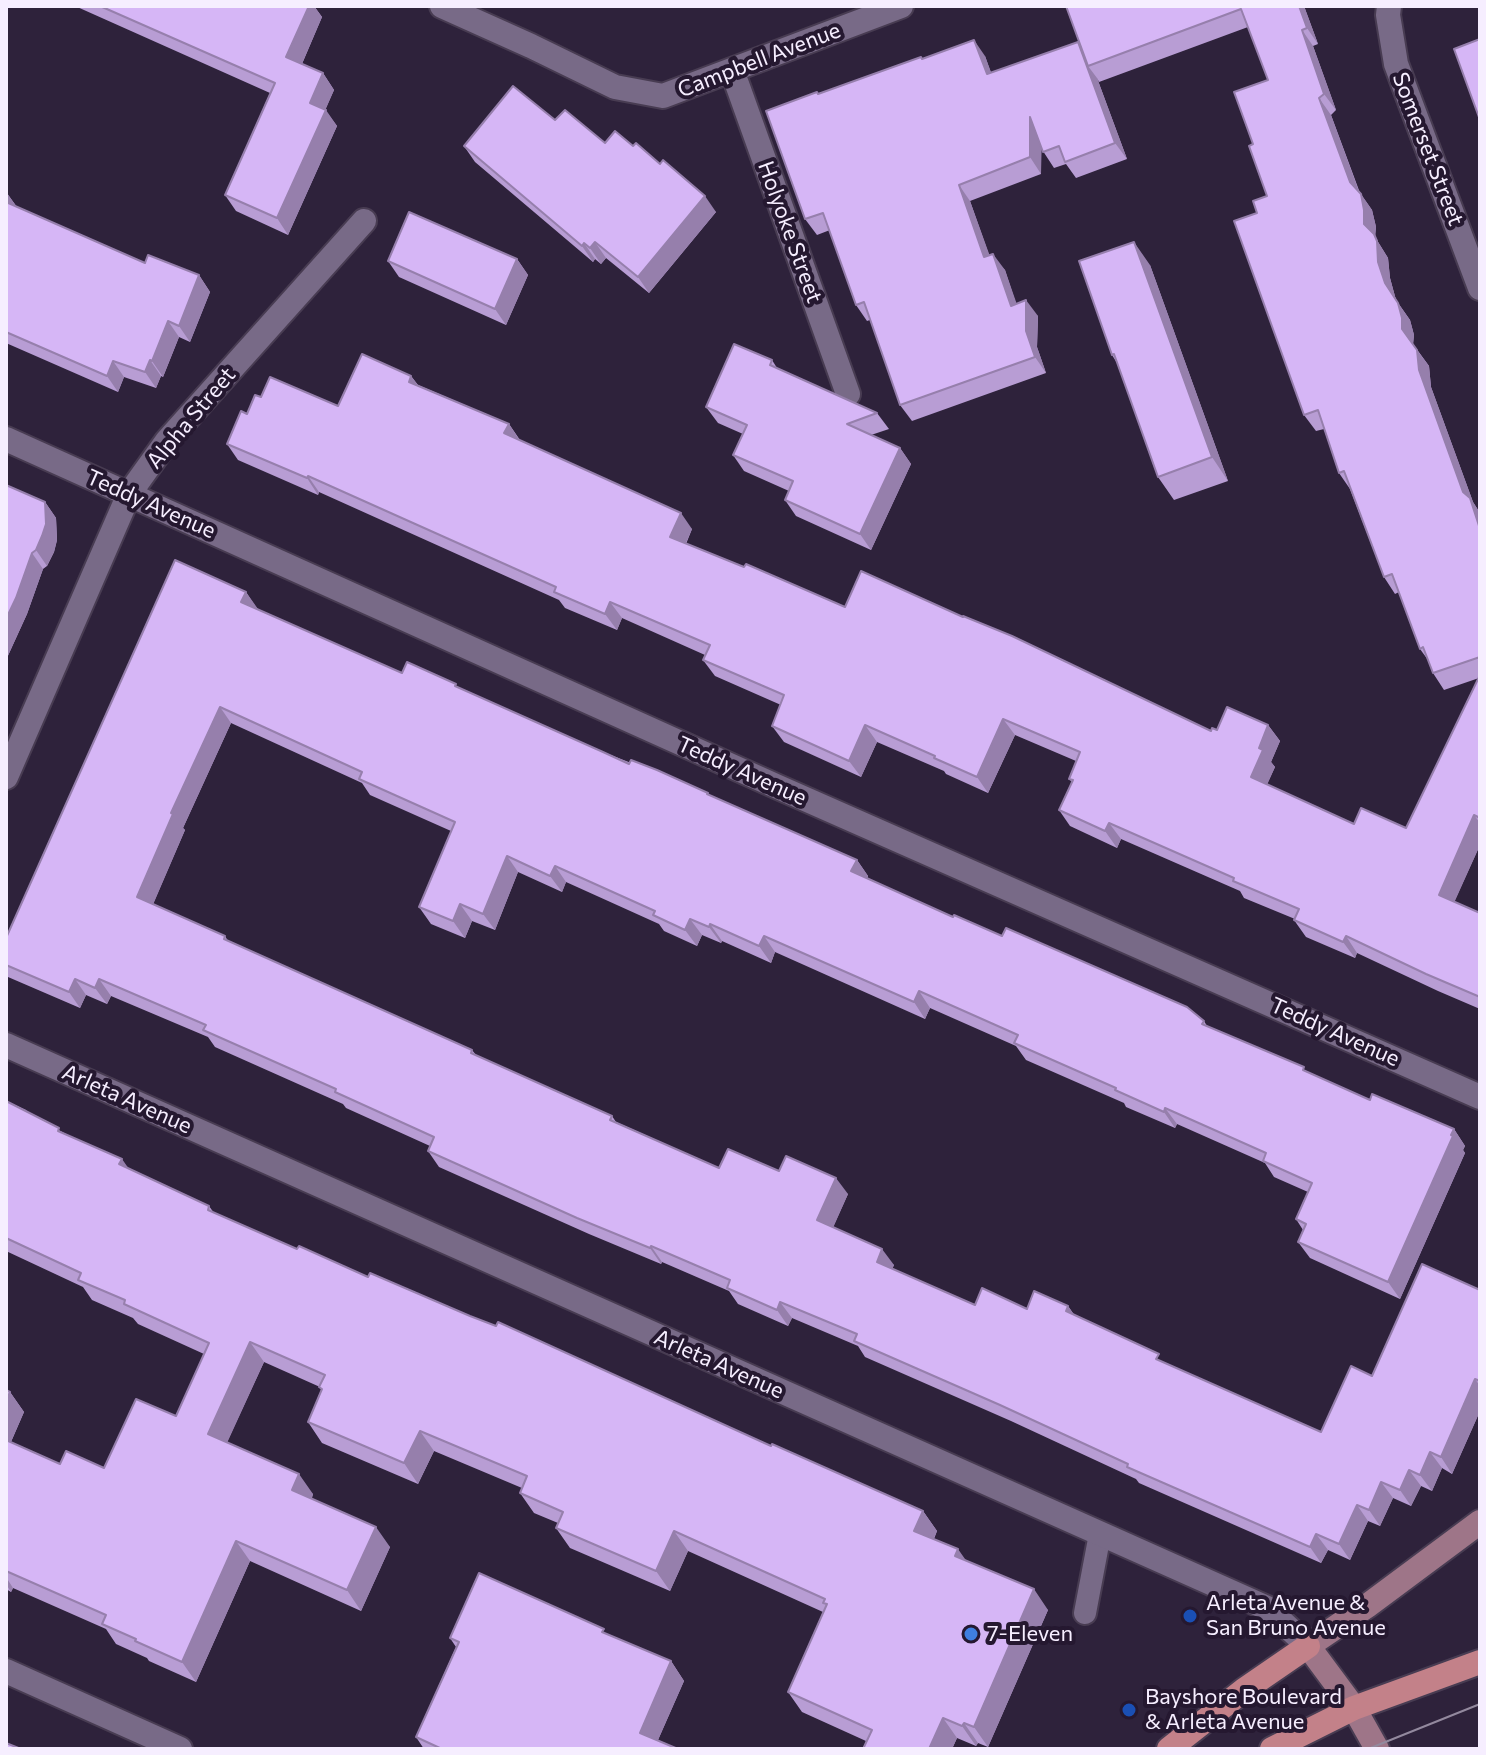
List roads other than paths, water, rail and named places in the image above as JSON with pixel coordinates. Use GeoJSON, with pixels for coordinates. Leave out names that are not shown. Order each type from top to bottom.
{"type":"FeatureCollection","features":[{"type":"Feature","properties":{"kind":"main road"},"geometry":{"type":"LineString","coordinates":[[1169,1749],[1244,1690],[1367,1606],[1480,1522]]}},
{"type":"Feature","properties":{"kind":"main road","name":"Arleta Avenue"},"geometry":{"type":"LineString","coordinates":[[1308,1646],[1354,1708],[1377,1749]]}},
{"type":"Feature","properties":{"kind":"main road"},"geometry":{"type":"LineString","coordinates":[[1272,1749],[1354,1708],[1480,1662]]}},
{"type":"Feature","properties":{"kind":"street","name":"Campbell Avenue"},"geometry":{"type":"LineString","coordinates":[[442,6],[615,87],[663,96],[901,6]]}},
{"type":"Feature","properties":{"kind":"street","name":"Somerset Street"},"geometry":{"type":"LineString","coordinates":[[1389,6],[1396,64],[1480,288]]}},
{"type":"Feature","properties":{"kind":"street","name":"Holyoke Street"},"geometry":{"type":"LineString","coordinates":[[732,70],[848,394]]}},
{"type":"Feature","properties":{"kind":"street","name":"Alpha Street"},"geometry":{"type":"LineString","coordinates":[[6,777],[129,494],[167,441],[364,221]]}},
{"type":"Feature","properties":{"kind":"street","name":"Teddy Avenue"},"geometry":{"type":"LineString","coordinates":[[6,439],[778,787],[1480,1097]]}},
{"type":"Feature","properties":{"kind":"street","name":"Arleta Avenue"},"geometry":{"type":"LineString","coordinates":[[6,1045],[1267,1608],[1308,1646]]}},
{"type":"Feature","properties":{"kind":"street"},"geometry":{"type":"LineString","coordinates":[[6,1671],[180,1749]]}},
{"type":"Feature","properties":{"kind":"lane"},"geometry":{"type":"LineString","coordinates":[[1085,1613],[1100,1534]]}},
{"type":"Feature","properties":{"kind":"tram line"},"geometry":{"type":"LineString","coordinates":[[1368,1749],[1480,1704]]}},
{"type":"Feature","properties":{"kind":"place","name":"Arleta Avenue & San Bruno Avenue"},"geometry":{"type":"Point","coordinates":[1190,1616]}},
{"type":"Feature","properties":{"kind":"place","name":"7-Eleven"},"geometry":{"type":"Point","coordinates":[971,1634]}},
{"type":"Feature","properties":{"kind":"place","name":"Bayshore Boulevard & Arleta Avenue"},"geometry":{"type":"Point","coordinates":[1129,1710]}}]}
